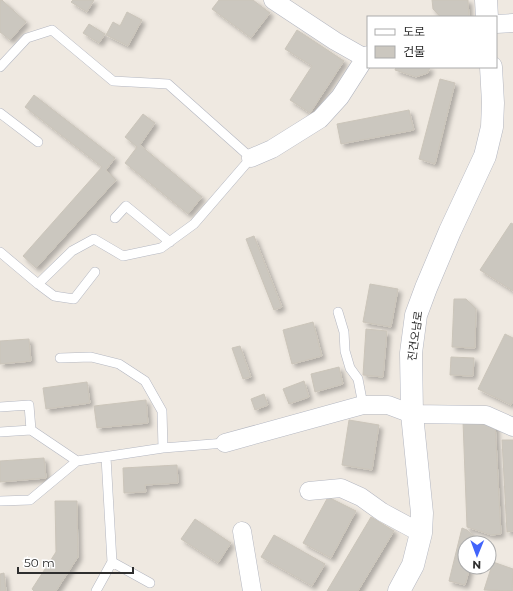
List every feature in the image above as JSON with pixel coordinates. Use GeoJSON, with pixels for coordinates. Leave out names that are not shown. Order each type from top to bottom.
{"type":"FeatureCollection","features":[{"type":"Feature","properties":{"kind":"main road"},"geometry":{"type":"LineString","coordinates":[[486,0],[487,16]]}},
{"type":"Feature","properties":{"kind":"main road","name":"진건오남로"},"geometry":{"type":"LineString","coordinates":[[399,591],[413,565],[421,533],[422,513],[412,414],[411,353],[416,316],[429,281],[485,156],[492,128],[493,103],[487,69]]}},
{"type":"Feature","properties":{"kind":"street"},"geometry":{"type":"LineString","coordinates":[[251,158],[272,149],[320,119],[340,97],[366,56],[335,41],[273,0]]}},
{"type":"Feature","properties":{"kind":"street"},"geometry":{"type":"LineString","coordinates":[[497,24],[513,23]]}},
{"type":"Feature","properties":{"kind":"street"},"geometry":{"type":"LineString","coordinates":[[225,443],[364,405],[388,405],[412,414],[486,415],[513,427]]}},
{"type":"Feature","properties":{"kind":"street"},"geometry":{"type":"LineString","coordinates":[[309,491],[341,488],[361,497],[382,512],[421,533]]}},
{"type":"Feature","properties":{"kind":"street"},"geometry":{"type":"LineString","coordinates":[[242,532],[252,591]]}},
{"type":"Feature","properties":{"kind":"lane"},"geometry":{"type":"LineString","coordinates":[[0,67],[27,38],[52,30],[113,81],[168,84],[251,158],[194,224],[161,248],[123,256],[94,239],[72,251],[38,284]]}},
{"type":"Feature","properties":{"kind":"lane"},"geometry":{"type":"LineString","coordinates":[[0,113],[38,142]]}},
{"type":"Feature","properties":{"kind":"lane"},"geometry":{"type":"LineString","coordinates":[[115,218],[126,206],[170,242]]}},
{"type":"Feature","properties":{"kind":"lane"},"geometry":{"type":"LineString","coordinates":[[0,252],[54,296],[74,299],[95,272]]}},
{"type":"Feature","properties":{"kind":"lane"},"geometry":{"type":"LineString","coordinates":[[338,312],[344,332],[345,351],[348,362],[350,368],[358,379],[364,405]]}},
{"type":"Feature","properties":{"kind":"lane"},"geometry":{"type":"LineString","coordinates":[[60,358],[91,357],[119,364],[144,381],[162,411],[163,448]]}},
{"type":"Feature","properties":{"kind":"lane"},"geometry":{"type":"LineString","coordinates":[[0,407],[29,405],[31,430]]}},
{"type":"Feature","properties":{"kind":"lane"},"geometry":{"type":"LineString","coordinates":[[0,432],[31,430],[77,461]]}},
{"type":"Feature","properties":{"kind":"lane"},"geometry":{"type":"LineString","coordinates":[[0,501],[30,500],[77,461],[163,448],[225,443]]}},
{"type":"Feature","properties":{"kind":"lane"},"geometry":{"type":"LineString","coordinates":[[96,591],[112,562],[106,457]]}},
{"type":"Feature","properties":{"kind":"lane"},"geometry":{"type":"LineString","coordinates":[[112,562],[150,583]]}},
{"type":"Feature","properties":{"kind":"building"},"geometry":{"type":"Polygon","coordinates":[[[0,0],[2,0],[26,22],[10,40],[0,32],[0,0]]]}},
{"type":"Feature","properties":{"kind":"building"},"geometry":{"type":"Polygon","coordinates":[[[73,0],[94,0],[87,12],[71,2],[73,0]]]}},
{"type":"Feature","properties":{"kind":"building"},"geometry":{"type":"Polygon","coordinates":[[[219,0],[253,0],[270,13],[251,38],[212,9],[219,0]]]}},
{"type":"Feature","properties":{"kind":"building"},"geometry":{"type":"Polygon","coordinates":[[[432,0],[468,0],[469,16],[440,16],[433,9],[432,0]]]}},
{"type":"Feature","properties":{"kind":"building"},"geometry":{"type":"Polygon","coordinates":[[[127,12],[142,20],[128,46],[106,35],[113,22],[120,26],[127,12]]]}},
{"type":"Feature","properties":{"kind":"building"},"geometry":{"type":"Polygon","coordinates":[[[89,24],[105,34],[99,43],[83,33],[89,24]]]}},
{"type":"Feature","properties":{"kind":"building"},"geometry":{"type":"Polygon","coordinates":[[[297,30],[344,61],[310,113],[290,100],[312,66],[285,49],[297,30]]]}},
{"type":"Feature","properties":{"kind":"building"},"geometry":{"type":"Polygon","coordinates":[[[396,68],[430,68],[428,73],[416,77],[395,70],[396,68]]]}},
{"type":"Feature","properties":{"kind":"building"},"geometry":{"type":"Polygon","coordinates":[[[440,79],[455,83],[435,164],[419,159],[440,79]]]}},
{"type":"Feature","properties":{"kind":"building"},"geometry":{"type":"Polygon","coordinates":[[[34,95],[115,158],[106,170],[116,180],[36,268],[23,256],[102,167],[25,107],[34,95]]]}},
{"type":"Feature","properties":{"kind":"building"},"geometry":{"type":"Polygon","coordinates":[[[409,110],[414,130],[341,144],[337,124],[409,110]]]}},
{"type":"Feature","properties":{"kind":"building"},"geometry":{"type":"Polygon","coordinates":[[[143,114],[155,123],[140,145],[202,197],[188,214],[125,163],[137,147],[125,137],[143,114]]]}},
{"type":"Feature","properties":{"kind":"building"},"geometry":{"type":"Polygon","coordinates":[[[511,223],[513,224],[513,291],[480,270],[511,223]]]}},
{"type":"Feature","properties":{"kind":"building"},"geometry":{"type":"Polygon","coordinates":[[[254,236],[282,307],[274,310],[246,239],[254,236]]]}},
{"type":"Feature","properties":{"kind":"building"},"geometry":{"type":"Polygon","coordinates":[[[370,284],[398,289],[391,327],[363,322],[370,284]]]}},
{"type":"Feature","properties":{"kind":"building"},"geometry":{"type":"Polygon","coordinates":[[[454,299],[466,299],[476,309],[475,348],[452,347],[454,299]]]}},
{"type":"Feature","properties":{"kind":"building"},"geometry":{"type":"Polygon","coordinates":[[[313,322],[322,356],[292,364],[283,330],[313,322]]]}},
{"type":"Feature","properties":{"kind":"building"},"geometry":{"type":"Polygon","coordinates":[[[366,329],[387,331],[383,377],[363,375],[366,329]]]}},
{"type":"Feature","properties":{"kind":"building"},"geometry":{"type":"Polygon","coordinates":[[[505,334],[513,338],[513,400],[511,405],[478,389],[505,334]]]}},
{"type":"Feature","properties":{"kind":"building"},"geometry":{"type":"Polygon","coordinates":[[[29,339],[31,361],[0,364],[0,341],[29,339]]]}},
{"type":"Feature","properties":{"kind":"building"},"geometry":{"type":"Polygon","coordinates":[[[240,346],[251,377],[243,379],[232,348],[240,346]]]}},
{"type":"Feature","properties":{"kind":"building"},"geometry":{"type":"Polygon","coordinates":[[[451,357],[474,358],[473,376],[450,375],[451,357]]]}},
{"type":"Feature","properties":{"kind":"building"},"geometry":{"type":"Polygon","coordinates":[[[339,367],[343,384],[315,392],[311,374],[339,367]]]}},
{"type":"Feature","properties":{"kind":"building"},"geometry":{"type":"Polygon","coordinates":[[[304,381],[309,397],[289,404],[283,389],[304,381]]]}},
{"type":"Feature","properties":{"kind":"building"},"geometry":{"type":"Polygon","coordinates":[[[87,382],[90,403],[46,409],[43,388],[87,382]]]}},
{"type":"Feature","properties":{"kind":"building"},"geometry":{"type":"Polygon","coordinates":[[[264,394],[268,405],[255,410],[251,399],[264,394]]]}},
{"type":"Feature","properties":{"kind":"building"},"geometry":{"type":"Polygon","coordinates":[[[146,400],[148,423],[97,428],[94,406],[146,400]]]}},
{"type":"Feature","properties":{"kind":"building"},"geometry":{"type":"Polygon","coordinates":[[[349,420],[379,425],[372,470],[342,465],[349,420]]]}},
{"type":"Feature","properties":{"kind":"building"},"geometry":{"type":"Polygon","coordinates":[[[463,421],[495,422],[501,534],[491,535],[467,527],[463,421]]]}},
{"type":"Feature","properties":{"kind":"building"},"geometry":{"type":"Polygon","coordinates":[[[502,440],[513,440],[513,531],[507,532],[502,440]]]}},
{"type":"Feature","properties":{"kind":"building"},"geometry":{"type":"Polygon","coordinates":[[[44,458],[46,478],[0,482],[0,461],[44,458]]]}},
{"type":"Feature","properties":{"kind":"building"},"geometry":{"type":"Polygon","coordinates":[[[177,465],[178,483],[145,485],[146,492],[124,493],[123,468],[177,465]]]}},
{"type":"Feature","properties":{"kind":"building"},"geometry":{"type":"Polygon","coordinates":[[[328,497],[356,511],[331,558],[303,543],[328,497]]]}},
{"type":"Feature","properties":{"kind":"building"},"geometry":{"type":"Polygon","coordinates":[[[55,501],[77,501],[78,557],[56,591],[34,591],[32,589],[56,552],[55,501]]]}},
{"type":"Feature","properties":{"kind":"building"},"geometry":{"type":"Polygon","coordinates":[[[371,517],[394,531],[358,591],[327,591],[371,517]]]}},
{"type":"Feature","properties":{"kind":"building"},"geometry":{"type":"Polygon","coordinates":[[[195,519],[231,543],[218,563],[181,539],[195,519]]]}},
{"type":"Feature","properties":{"kind":"building"},"geometry":{"type":"Polygon","coordinates":[[[462,528],[473,535],[460,535],[462,528]]]}},
{"type":"Feature","properties":{"kind":"building"},"geometry":{"type":"Polygon","coordinates":[[[274,535],[325,564],[312,586],[261,557],[274,535]]]}},
{"type":"Feature","properties":{"kind":"building"},"geometry":{"type":"Polygon","coordinates":[[[457,548],[457,575],[468,575],[465,585],[449,581],[457,548]]]}},
{"type":"Feature","properties":{"kind":"building"},"geometry":{"type":"Polygon","coordinates":[[[497,563],[513,569],[512,591],[484,590],[489,575],[497,575],[497,563]]]}},
{"type":"Feature","properties":{"kind":"building"},"geometry":{"type":"Polygon","coordinates":[[[4,573],[6,591],[0,591],[0,574],[4,573]]]}}]}
